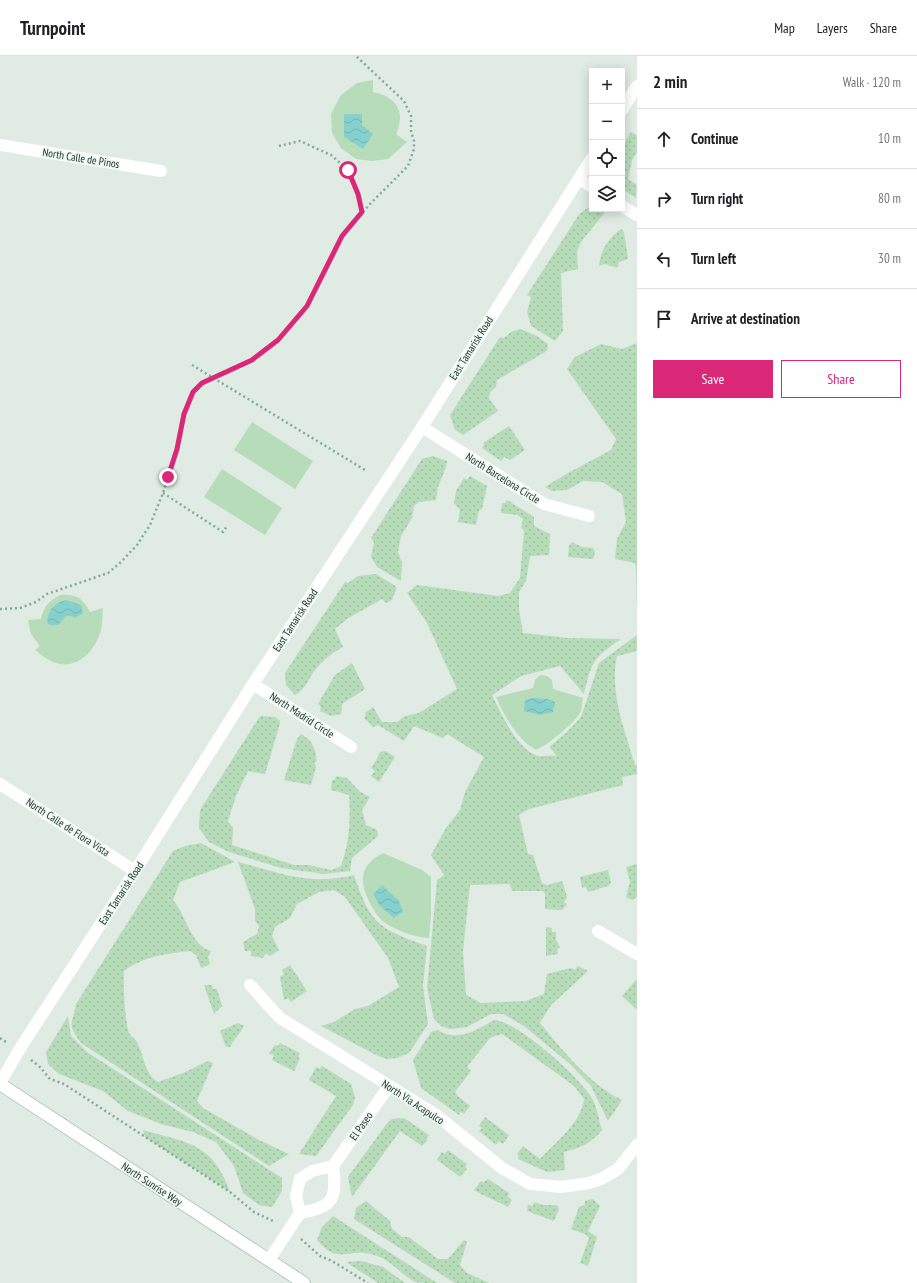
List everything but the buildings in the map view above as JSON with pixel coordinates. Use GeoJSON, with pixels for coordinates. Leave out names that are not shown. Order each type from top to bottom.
{"type":"FeatureCollection","features":[{"type":"Feature","properties":{"kind":"street"},"geometry":{"type":"LineString","coordinates":[[625,105],[637,86]]}},
{"type":"Feature","properties":{"kind":"street","name":"North Calle de Pinos"},"geometry":{"type":"LineString","coordinates":[[0,145],[161,171]]}},
{"type":"Feature","properties":{"kind":"street","name":"East Tamarisk Road"},"geometry":{"type":"LineString","coordinates":[[0,1084],[19,1051],[253,684],[422,426],[589,163]]}},
{"type":"Feature","properties":{"kind":"street"},"geometry":{"type":"LineString","coordinates":[[579,179],[589,185]]}},
{"type":"Feature","properties":{"kind":"street"},"geometry":{"type":"LineString","coordinates":[[625,208],[637,215]]}},
{"type":"Feature","properties":{"kind":"street","name":"North Barcelona Circle"},"geometry":{"type":"LineString","coordinates":[[422,426],[544,504],[589,516]]}},
{"type":"Feature","properties":{"kind":"street","name":"North Madrid Circle"},"geometry":{"type":"LineString","coordinates":[[253,684],[351,747]]}},
{"type":"Feature","properties":{"kind":"street","name":"North Calle de Flora Vista"},"geometry":{"type":"LineString","coordinates":[[0,784],[135,871]]}},
{"type":"Feature","properties":{"kind":"street"},"geometry":{"type":"LineString","coordinates":[[598,931],[637,954]]}},
{"type":"Feature","properties":{"kind":"street","name":"North Via Acapulco"},"geometry":{"type":"LineString","coordinates":[[250,985],[280,1018],[435,1114],[499,1165],[530,1184],[560,1187],[589,1183],[603,1178],[618,1169],[637,1145]]}},
{"type":"Feature","properties":{"kind":"street","name":"North Sunrise Way"},"geometry":{"type":"LineString","coordinates":[[0,1084],[304,1283]]}},
{"type":"Feature","properties":{"kind":"street","name":"El Paseo"},"geometry":{"type":"LineString","coordinates":[[333,1166],[389,1086]]}},
{"type":"Feature","properties":{"kind":"street"},"geometry":{"type":"LineString","coordinates":[[269,1260],[300,1213],[319,1210],[331,1200],[336,1186],[333,1166],[312,1171],[300,1179],[296,1196],[300,1213]]}},
{"type":"Feature","properties":{"kind":"path"},"geometry":{"type":"LineString","coordinates":[[0,609],[20,608],[36,602],[48,594],[108,573],[122,562],[137,545],[150,525],[164,493],[177,449],[184,414],[193,392],[202,383],[252,360],[278,340],[307,306],[342,236],[362,212],[408,166],[414,145],[411,131],[411,116],[404,101],[356,56]]}},
{"type":"Feature","properties":{"kind":"path"},"geometry":{"type":"LineString","coordinates":[[279,146],[300,141],[331,155],[348,170],[358,194],[362,212]]}},
{"type":"Feature","properties":{"kind":"path"},"geometry":{"type":"LineString","coordinates":[[192,366],[365,470]]}},
{"type":"Feature","properties":{"kind":"path"},"geometry":{"type":"LineString","coordinates":[[164,493],[223,532],[227,526]]}},
{"type":"Feature","properties":{"kind":"path"},"geometry":{"type":"LineString","coordinates":[[0,1038],[40,1066],[50,1079],[64,1084],[230,1192],[254,1212],[269,1218],[288,1230],[307,1243],[320,1256],[332,1261],[368,1283]]}},
{"type":"Feature","properties":{"kind":"green space"},"geometry":{"type":"Polygon","coordinates":[[[373,80],[373,92],[388,98],[397,107],[400,119],[396,134],[407,142],[388,159],[372,161],[356,159],[341,148],[332,133],[331,114],[341,95],[357,83],[373,80]]]}},
{"type":"Feature","properties":{"kind":"green space"},"geometry":{"type":"Polygon","coordinates":[[[631,132],[637,135],[637,152],[632,160],[628,179],[637,185],[636,198],[625,191],[625,142],[631,132]]]}},
{"type":"Feature","properties":{"kind":"green space"},"geometry":{"type":"Polygon","coordinates":[[[588,208],[589,212],[605,212],[581,242],[577,251],[578,269],[561,273],[563,331],[555,341],[531,326],[527,312],[531,297],[527,295],[580,213],[588,208]]]}},
{"type":"Feature","properties":{"kind":"green space"},"geometry":{"type":"Polygon","coordinates":[[[621,229],[624,232],[628,259],[619,262],[617,268],[605,264],[599,266],[603,249],[612,237],[621,229]]]}},
{"type":"Feature","properties":{"kind":"green space"},"geometry":{"type":"Polygon","coordinates":[[[520,329],[537,336],[548,344],[547,351],[497,380],[496,387],[490,392],[489,398],[498,411],[463,435],[455,430],[450,415],[500,337],[504,338],[511,332],[520,329]]]}},
{"type":"Feature","properties":{"kind":"green space"},"geometry":{"type":"Polygon","coordinates":[[[637,343],[637,607],[635,563],[615,559],[617,539],[626,522],[622,494],[602,482],[583,481],[567,490],[552,491],[545,487],[611,450],[616,439],[567,369],[575,357],[601,344],[622,349],[637,343]]]}},
{"type":"Feature","properties":{"kind":"green space"},"geometry":{"type":"Polygon","coordinates":[[[252,422],[313,461],[295,489],[234,450],[252,422]]]}},
{"type":"Feature","properties":{"kind":"green space"},"geometry":{"type":"Polygon","coordinates":[[[509,426],[525,450],[510,460],[504,457],[501,461],[482,448],[483,443],[509,426]]]}},
{"type":"Feature","properties":{"kind":"green space"},"geometry":{"type":"Polygon","coordinates":[[[433,456],[447,461],[446,467],[438,487],[436,500],[419,502],[414,506],[412,518],[401,536],[398,552],[402,563],[401,581],[377,567],[371,557],[374,542],[371,538],[422,459],[433,456]]]}},
{"type":"Feature","properties":{"kind":"green space"},"geometry":{"type":"Polygon","coordinates":[[[222,469],[282,508],[265,535],[204,497],[222,469]]]}},
{"type":"Feature","properties":{"kind":"green space"},"geometry":{"type":"Polygon","coordinates":[[[470,476],[487,486],[482,509],[479,510],[476,525],[458,522],[460,510],[454,503],[456,491],[464,478],[467,480],[470,476]]]}},
{"type":"Feature","properties":{"kind":"green space"},"geometry":{"type":"Polygon","coordinates":[[[507,500],[534,517],[534,526],[550,534],[549,555],[530,556],[526,581],[519,592],[519,610],[523,633],[568,638],[621,639],[599,656],[589,674],[584,694],[560,666],[521,676],[492,695],[509,728],[528,751],[540,756],[557,756],[549,747],[567,732],[581,717],[599,663],[637,635],[637,651],[617,656],[615,683],[619,711],[635,765],[637,765],[637,774],[622,777],[623,785],[529,809],[519,815],[528,854],[533,855],[542,883],[547,885],[562,881],[567,897],[564,902],[567,904],[562,910],[545,909],[545,893],[542,891],[512,891],[510,884],[470,885],[463,951],[466,995],[481,1003],[526,1001],[544,994],[547,974],[571,968],[575,970],[578,966],[588,971],[551,1005],[540,1023],[577,1066],[598,1085],[622,1100],[608,1121],[591,1086],[570,1064],[524,1026],[503,1014],[491,1014],[467,1027],[450,1029],[441,1026],[434,1019],[427,988],[437,880],[444,875],[431,855],[446,828],[460,810],[465,792],[484,757],[447,734],[443,738],[414,726],[404,741],[378,725],[373,727],[364,718],[366,715],[365,713],[373,707],[382,722],[397,722],[405,716],[419,713],[457,689],[427,623],[407,593],[417,585],[498,596],[510,593],[520,578],[524,531],[521,527],[523,519],[518,515],[501,513],[502,503],[505,503],[507,500]]]}},
{"type":"Feature","properties":{"kind":"green space"},"geometry":{"type":"Polygon","coordinates":[[[572,542],[582,547],[593,548],[595,552],[593,559],[568,557],[569,546],[572,542]]]}},
{"type":"Feature","properties":{"kind":"green space"},"geometry":{"type":"Polygon","coordinates":[[[376,574],[397,587],[392,600],[386,603],[382,599],[347,619],[335,629],[343,647],[331,654],[321,663],[304,687],[295,695],[286,685],[285,673],[345,582],[348,583],[358,576],[376,574]]]}},
{"type":"Feature","properties":{"kind":"green space"},"geometry":{"type":"Polygon","coordinates":[[[60,595],[75,596],[84,603],[90,612],[103,608],[101,630],[97,641],[93,648],[82,659],[75,663],[59,664],[51,661],[35,650],[40,646],[31,634],[28,620],[41,619],[48,604],[60,595]]]}},
{"type":"Feature","properties":{"kind":"green space"},"geometry":{"type":"Polygon","coordinates":[[[352,663],[365,689],[342,704],[341,714],[331,716],[320,711],[321,707],[318,704],[335,675],[352,663]]]}},
{"type":"Feature","properties":{"kind":"green space"},"geometry":{"type":"Polygon","coordinates":[[[540,675],[547,676],[552,680],[553,689],[583,698],[581,711],[574,721],[554,738],[536,750],[517,734],[503,712],[496,697],[533,688],[535,680],[540,675]]]}},
{"type":"Feature","properties":{"kind":"green space"},"geometry":{"type":"Polygon","coordinates":[[[260,716],[275,717],[280,721],[279,727],[265,774],[248,771],[236,796],[228,821],[233,828],[232,845],[294,865],[308,865],[332,870],[341,866],[349,831],[349,795],[331,790],[332,780],[335,780],[336,776],[347,778],[359,791],[370,797],[362,810],[366,825],[377,830],[378,836],[352,858],[350,871],[324,874],[281,868],[229,852],[209,842],[199,828],[200,810],[260,716]]]}},
{"type":"Feature","properties":{"kind":"green space"},"geometry":{"type":"Polygon","coordinates":[[[301,734],[311,742],[317,761],[314,762],[316,767],[311,785],[284,780],[297,739],[301,734]]]}},
{"type":"Feature","properties":{"kind":"green space"},"geometry":{"type":"Polygon","coordinates":[[[386,751],[395,757],[379,782],[371,776],[375,771],[371,768],[380,752],[386,751]]]}},
{"type":"Feature","properties":{"kind":"green space"},"geometry":{"type":"Polygon","coordinates":[[[201,843],[235,862],[180,882],[173,900],[178,906],[198,943],[211,951],[208,957],[210,964],[201,968],[196,955],[190,951],[155,956],[124,971],[126,1021],[129,1033],[137,1042],[147,1069],[153,1079],[158,1082],[183,1073],[208,1061],[213,1063],[197,1101],[203,1108],[259,1140],[289,1154],[269,1166],[81,1043],[72,1028],[76,1004],[173,851],[185,846],[201,843]]]}},
{"type":"Feature","properties":{"kind":"green space"},"geometry":{"type":"Polygon","coordinates":[[[383,853],[422,870],[431,877],[431,915],[429,938],[412,935],[390,926],[380,919],[372,907],[363,886],[364,873],[370,862],[383,853]]]}},
{"type":"Feature","properties":{"kind":"green space"},"geometry":{"type":"Polygon","coordinates":[[[238,862],[282,874],[308,879],[337,878],[354,875],[366,905],[378,922],[397,934],[427,946],[423,986],[428,1024],[409,1053],[397,1058],[387,1059],[378,1056],[321,1026],[334,1022],[355,1009],[368,1006],[399,987],[388,958],[345,897],[334,890],[319,892],[297,904],[290,918],[275,927],[272,936],[279,950],[270,956],[266,953],[263,958],[251,956],[251,951],[245,951],[243,942],[257,934],[259,926],[255,921],[255,909],[238,862]]]}},
{"type":"Feature","properties":{"kind":"green space"},"geometry":{"type":"Polygon","coordinates":[[[637,864],[637,897],[632,900],[626,897],[630,881],[626,867],[637,864]]]}},
{"type":"Feature","properties":{"kind":"green space"},"geometry":{"type":"Polygon","coordinates":[[[608,870],[611,883],[608,886],[588,892],[586,887],[582,888],[580,877],[608,870]]]}},
{"type":"Feature","properties":{"kind":"green space"},"geometry":{"type":"Polygon","coordinates":[[[546,927],[552,928],[552,932],[556,932],[556,939],[560,948],[557,949],[558,954],[546,956],[546,927]]]}},
{"type":"Feature","properties":{"kind":"green space"},"geometry":{"type":"Polygon","coordinates":[[[290,965],[307,991],[291,1002],[288,998],[284,1000],[280,977],[284,974],[282,970],[290,965]]]}},
{"type":"Feature","properties":{"kind":"green space"},"geometry":{"type":"Polygon","coordinates":[[[636,980],[637,981],[637,1010],[622,996],[636,980]]]}},
{"type":"Feature","properties":{"kind":"green space"},"geometry":{"type":"Polygon","coordinates":[[[204,985],[212,985],[213,989],[217,989],[222,1006],[214,1014],[204,985]]]}},
{"type":"Feature","properties":{"kind":"green space"},"geometry":{"type":"Polygon","coordinates":[[[68,1016],[71,1036],[87,1052],[282,1178],[282,1191],[272,1207],[259,1205],[243,1193],[234,1166],[216,1142],[193,1132],[161,1124],[128,1111],[103,1091],[59,1074],[48,1064],[46,1052],[68,1016]]]}},
{"type":"Feature","properties":{"kind":"green space"},"geometry":{"type":"Polygon","coordinates":[[[494,1020],[505,1023],[546,1050],[583,1086],[590,1095],[596,1107],[602,1130],[598,1135],[585,1144],[564,1152],[565,1170],[547,1172],[518,1159],[519,1156],[517,1154],[523,1146],[540,1159],[573,1124],[582,1108],[584,1099],[574,1086],[502,1034],[490,1038],[467,1067],[471,1071],[455,1092],[470,1106],[464,1114],[461,1112],[459,1115],[421,1088],[413,1060],[431,1032],[437,1030],[452,1035],[466,1034],[494,1020]]]}},
{"type":"Feature","properties":{"kind":"green space"},"geometry":{"type":"Polygon","coordinates":[[[238,1023],[244,1026],[241,1032],[230,1047],[226,1047],[220,1031],[238,1023]]]}},
{"type":"Feature","properties":{"kind":"green space"},"geometry":{"type":"Polygon","coordinates":[[[280,1043],[300,1053],[298,1057],[300,1059],[294,1071],[272,1060],[274,1056],[269,1053],[275,1045],[278,1046],[280,1043]]]}},
{"type":"Feature","properties":{"kind":"green space"},"geometry":{"type":"Polygon","coordinates":[[[322,1066],[351,1084],[355,1097],[353,1105],[316,1156],[299,1154],[336,1096],[309,1080],[316,1067],[320,1069],[322,1066]]]}},
{"type":"Feature","properties":{"kind":"green space"},"geometry":{"type":"Polygon","coordinates":[[[485,1117],[509,1135],[503,1144],[499,1141],[496,1145],[479,1131],[482,1128],[479,1126],[485,1117]]]}},
{"type":"Feature","properties":{"kind":"green space"},"geometry":{"type":"Polygon","coordinates":[[[404,1118],[429,1135],[426,1139],[428,1140],[422,1146],[400,1131],[352,1197],[348,1177],[388,1122],[392,1119],[404,1118]]]}},
{"type":"Feature","properties":{"kind":"green space"},"geometry":{"type":"Polygon","coordinates":[[[143,1130],[186,1142],[207,1154],[216,1163],[230,1192],[145,1137],[143,1130]]]}},
{"type":"Feature","properties":{"kind":"green space"},"geometry":{"type":"Polygon","coordinates":[[[448,1150],[467,1164],[465,1167],[467,1169],[460,1177],[437,1160],[442,1152],[445,1154],[448,1150]]]}},
{"type":"Feature","properties":{"kind":"green space"},"geometry":{"type":"Polygon","coordinates":[[[488,1179],[509,1193],[508,1197],[512,1200],[508,1207],[474,1190],[481,1181],[484,1182],[488,1179]]]}},
{"type":"Feature","properties":{"kind":"green space"},"geometry":{"type":"Polygon","coordinates":[[[593,1199],[600,1206],[588,1231],[597,1237],[588,1266],[580,1263],[589,1238],[585,1234],[571,1229],[579,1207],[585,1205],[585,1201],[593,1199]]]}},
{"type":"Feature","properties":{"kind":"green space"},"geometry":{"type":"Polygon","coordinates":[[[366,1201],[390,1221],[392,1229],[402,1237],[409,1237],[438,1259],[448,1259],[464,1240],[467,1242],[460,1265],[467,1273],[489,1283],[455,1283],[354,1219],[356,1208],[366,1201]]]}},
{"type":"Feature","properties":{"kind":"green space"},"geometry":{"type":"Polygon","coordinates":[[[534,1202],[543,1205],[557,1205],[559,1209],[554,1221],[527,1211],[528,1205],[533,1206],[534,1202]]]}},
{"type":"Feature","properties":{"kind":"green space"},"geometry":{"type":"Polygon","coordinates":[[[333,1216],[437,1283],[415,1282],[386,1260],[374,1255],[365,1253],[338,1254],[331,1252],[317,1240],[322,1227],[333,1216]]]}},
{"type":"Feature","properties":{"kind":"green space"},"geometry":{"type":"Polygon","coordinates":[[[361,1261],[383,1267],[405,1283],[378,1283],[346,1262],[361,1261]]]}},
{"type":"Feature","properties":{"kind":"water"},"geometry":{"type":"Polygon","coordinates":[[[344,114],[362,114],[362,125],[373,134],[363,149],[344,137],[344,114]]]}},
{"type":"Feature","properties":{"kind":"water"},"geometry":{"type":"Polygon","coordinates":[[[67,600],[81,605],[83,613],[75,618],[66,616],[58,625],[49,625],[47,620],[51,609],[59,602],[67,600]]]}},
{"type":"Feature","properties":{"kind":"water"},"geometry":{"type":"Polygon","coordinates":[[[533,698],[547,699],[555,702],[553,712],[540,715],[524,711],[525,700],[533,698]]]}},
{"type":"Feature","properties":{"kind":"water"},"geometry":{"type":"Polygon","coordinates":[[[382,885],[399,901],[403,912],[394,918],[380,906],[373,894],[382,885]]]}},
{"type":"Feature","properties":{"kind":"route"},"geometry":{"type":"LineString","coordinates":[[168,477],[177,449],[184,414],[193,392],[202,383],[234,370],[252,360],[278,340],[307,306],[342,236],[362,212],[358,194],[348,170]]}}]}
